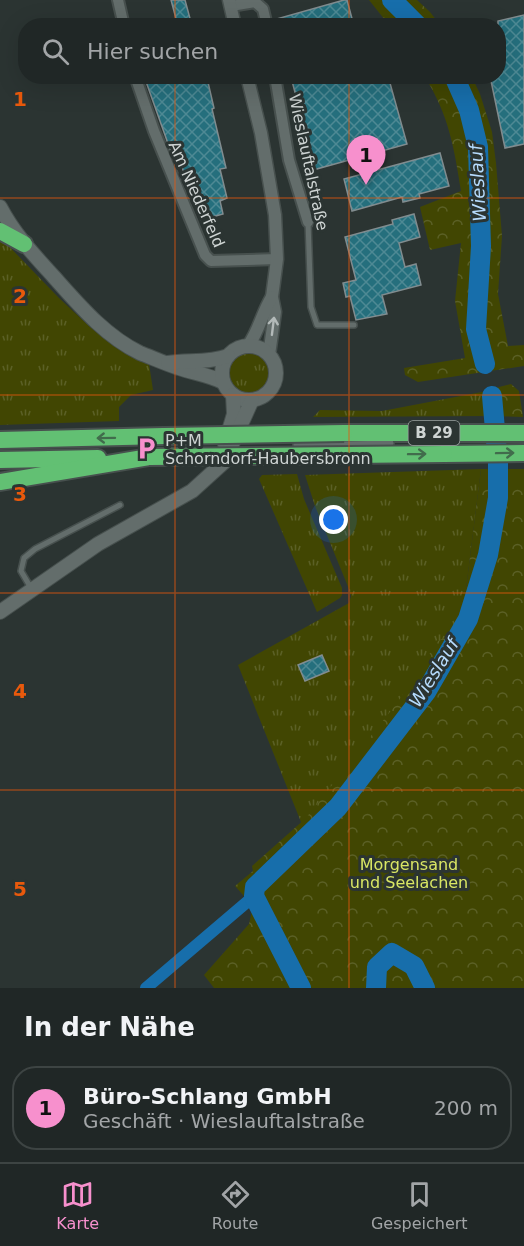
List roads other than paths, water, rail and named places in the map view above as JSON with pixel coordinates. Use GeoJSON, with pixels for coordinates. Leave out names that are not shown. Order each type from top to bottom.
{"type":"FeatureCollection","features":[{"type":"Feature","properties":{"kind":"highway"},"geometry":{"type":"LineString","coordinates":[[2,223],[24,244]]}},
{"type":"Feature","properties":{"kind":"highway","name":"B 29"},"geometry":{"type":"LineString","coordinates":[[0,440],[524,432]]}},
{"type":"Feature","properties":{"kind":"highway","name":"B 29"},"geometry":{"type":"LineString","coordinates":[[0,460],[524,453]]}},
{"type":"Feature","properties":{"kind":"highway"},"geometry":{"type":"LineString","coordinates":[[0,482],[149,458]]}},
{"type":"Feature","properties":{"kind":"main road"},"geometry":{"type":"LineString","coordinates":[[0,207],[2,223]]}},
{"type":"Feature","properties":{"kind":"main road"},"geometry":{"type":"LineString","coordinates":[[24,244],[87,313],[103,328],[139,352],[166,363],[211,376],[223,382],[233,395],[241,399],[252,400],[268,393],[273,385],[276,371],[269,354],[262,349],[248,346],[233,351],[216,361],[185,360],[166,363]]}},
{"type":"Feature","properties":{"kind":"main road"},"geometry":{"type":"LineString","coordinates":[[223,382],[222,372],[228,356]]}},
{"type":"Feature","properties":{"kind":"main road"},"geometry":{"type":"LineString","coordinates":[[211,472],[228,436],[234,414],[233,395]]}},
{"type":"Feature","properties":{"kind":"main road"},"geometry":{"type":"LineString","coordinates":[[0,612],[90,549],[192,491],[224,462],[252,400]]}},
{"type":"Feature","properties":{"kind":"street"},"geometry":{"type":"LineString","coordinates":[[118,0],[122,18]]}},
{"type":"Feature","properties":{"kind":"street"},"geometry":{"type":"LineString","coordinates":[[233,18],[230,3],[255,2],[263,9],[265,18]]}},
{"type":"Feature","properties":{"kind":"street","name":"Am Niederfeld"},"geometry":{"type":"LineString","coordinates":[[138,84],[154,131],[205,255],[211,261],[277,259]]}},
{"type":"Feature","properties":{"kind":"street"},"geometry":{"type":"LineString","coordinates":[[249,84],[261,133],[275,215],[277,259],[269,354]]}},
{"type":"Feature","properties":{"kind":"street","name":"Wieslauftalstraße"},"geometry":{"type":"LineString","coordinates":[[275,84],[289,160],[308,222]]}},
{"type":"Feature","properties":{"kind":"street"},"geometry":{"type":"LineString","coordinates":[[248,346],[254,338],[265,308],[272,297]]}},
{"type":"Feature","properties":{"kind":"lane","name":"Wieslauftalstraße"},"geometry":{"type":"LineString","coordinates":[[308,222],[311,306],[317,326],[354,325]]}},
{"type":"Feature","properties":{"kind":"lane"},"geometry":{"type":"LineString","coordinates":[[296,445],[391,443]]}},
{"type":"Feature","properties":{"kind":"lane"},"geometry":{"type":"LineString","coordinates":[[32,589],[21,571],[24,558],[35,549],[120,505]]}},
{"type":"Feature","properties":{"kind":"waterway","name":"Wieslauf"},"geometry":{"type":"LineString","coordinates":[[392,0],[410,18]]}},
{"type":"Feature","properties":{"kind":"waterway","name":"Wieslauf"},"geometry":{"type":"LineString","coordinates":[[458,84],[469,110],[478,147],[481,246],[476,329],[485,364]]}},
{"type":"Feature","properties":{"kind":"waterway","name":"Wieslauf"},"geometry":{"type":"LineString","coordinates":[[301,988],[254,896],[255,887],[338,807],[426,692],[468,619],[488,555],[498,498],[498,463],[492,396]]}},
{"type":"Feature","properties":{"kind":"waterway","name":"Wieslauf"},"geometry":{"type":"LineString","coordinates":[[146,988],[254,896]]}},
{"type":"Feature","properties":{"kind":"waterway","name":"Wieslauf"},"geometry":{"type":"LineString","coordinates":[[376,988],[377,967],[392,953],[414,966],[425,988]]}},
{"type":"Feature","properties":{"kind":"place","name":"Büro-Schlang GmbH"},"geometry":{"type":"Point","coordinates":[366,185]}},
{"type":"Feature","properties":{"kind":"place","name":"P+M Schorndorf-Haubersbronn"},"geometry":{"type":"Point","coordinates":[147,449]}},
{"type":"Feature","properties":{"kind":"park label","name":"Morgensand und Seelachen"},"geometry":{"type":"Point","coordinates":[409,873]}}]}
